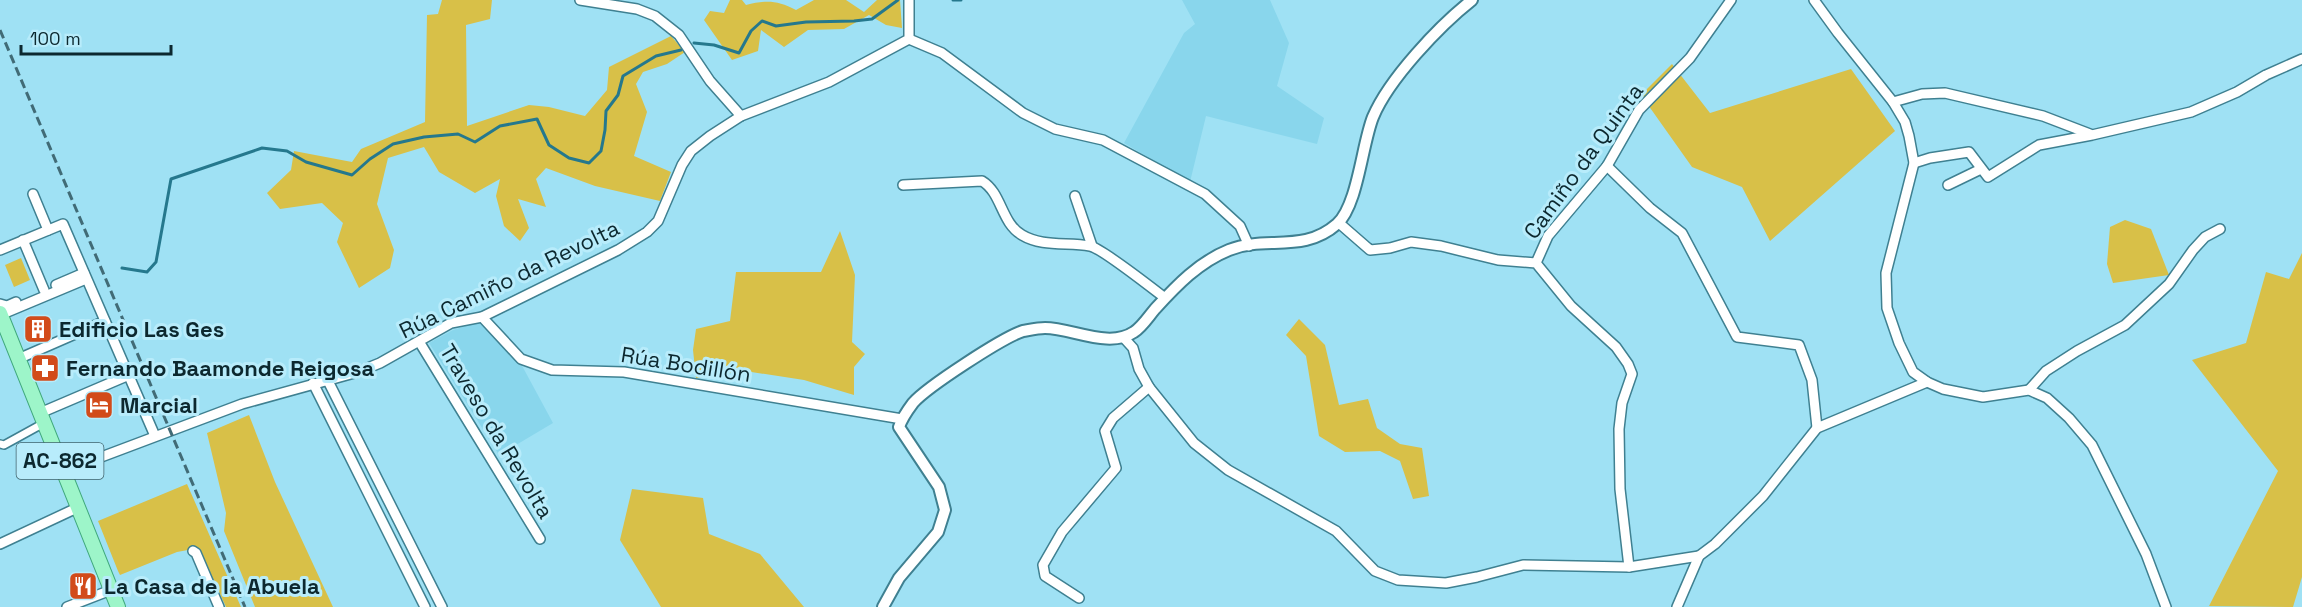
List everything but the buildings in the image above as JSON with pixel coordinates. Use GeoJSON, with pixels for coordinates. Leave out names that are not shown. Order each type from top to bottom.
{"type":"FeatureCollection","features":[{"type":"Feature","properties":{"kind":"main road","name":"AC-862"},"geometry":{"type":"LineString","coordinates":[[0,314],[118,607]]}},
{"type":"Feature","properties":{"kind":"street"},"geometry":{"type":"LineString","coordinates":[[580,0],[637,9],[655,16],[679,35],[710,81],[741,116]]}},
{"type":"Feature","properties":{"kind":"street"},"geometry":{"type":"LineString","coordinates":[[909,0],[909,39],[942,53],[1023,113],[1055,129],[1102,140],[1205,194],[1240,226],[1249,246]]}},
{"type":"Feature","properties":{"kind":"street"},"geometry":{"type":"LineString","coordinates":[[883,607],[899,578],[938,532],[945,510],[939,486],[899,427],[914,402],[929,389],[1006,339],[1023,331],[1045,328],[1109,338],[1123,337],[1134,332],[1201,264],[1231,249],[1299,243],[1317,237],[1339,223],[1352,198],[1373,118],[1389,88],[1448,19],[1472,0]]}},
{"type":"Feature","properties":{"kind":"street","name":"Camiño da Quinta"},"geometry":{"type":"LineString","coordinates":[[1536,263],[1548,236],[1607,166],[1639,110],[1690,58],[1731,0]]}},
{"type":"Feature","properties":{"kind":"street"},"geometry":{"type":"LineString","coordinates":[[1814,0],[1893,102],[1905,122],[1914,163],[1886,273],[1887,308],[1899,343],[1914,372],[1927,382],[1943,389],[1983,397],[2029,390],[2047,398],[2069,418],[2092,445],[2146,554],[2166,607]]}},
{"type":"Feature","properties":{"kind":"street","name":"Rúa Camiño da Revolta"},"geometry":{"type":"LineString","coordinates":[[64,471],[242,404],[358,372],[420,343],[452,323],[482,317],[618,250],[647,232],[658,221],[682,165],[691,152],[741,116],[829,81],[909,39]]}},
{"type":"Feature","properties":{"kind":"street"},"geometry":{"type":"LineString","coordinates":[[1914,163],[1930,158],[1970,152],[1988,177],[2039,145],[2191,112],[2302,59]]}},
{"type":"Feature","properties":{"kind":"street"},"geometry":{"type":"LineString","coordinates":[[1893,102],[1922,94],[1945,93],[2043,116],[2092,135]]}},
{"type":"Feature","properties":{"kind":"street"},"geometry":{"type":"LineString","coordinates":[[1607,166],[1650,208],[1682,232],[1737,337],[1798,345],[1812,380],[1816,428]]}},
{"type":"Feature","properties":{"kind":"street"},"geometry":{"type":"LineString","coordinates":[[1948,185],[1981,169]]}},
{"type":"Feature","properties":{"kind":"street"},"geometry":{"type":"LineString","coordinates":[[903,185],[982,181],[990,186],[1006,219],[1020,235],[1038,242],[1092,246],[1165,298]]}},
{"type":"Feature","properties":{"kind":"street"},"geometry":{"type":"LineString","coordinates":[[33,194],[48,230]]}},
{"type":"Feature","properties":{"kind":"street"},"geometry":{"type":"LineString","coordinates":[[1075,196],[1092,246]]}},
{"type":"Feature","properties":{"kind":"street"},"geometry":{"type":"LineString","coordinates":[[1339,223],[1370,250],[1390,248],[1411,242],[1441,246],[1498,261],[1536,263],[1571,306],[1616,347],[1632,374],[1622,403],[1619,429],[1620,489],[1629,567]]}},
{"type":"Feature","properties":{"kind":"street"},"geometry":{"type":"LineString","coordinates":[[0,250],[63,224],[155,436]]}},
{"type":"Feature","properties":{"kind":"street"},"geometry":{"type":"LineString","coordinates":[[2029,390],[2046,371],[2125,325],[2169,284],[2205,237],[2220,230]]}},
{"type":"Feature","properties":{"kind":"street"},"geometry":{"type":"LineString","coordinates":[[23,240],[44,290]]}},
{"type":"Feature","properties":{"kind":"street"},"geometry":{"type":"LineString","coordinates":[[0,304],[7,306],[85,276]]}},
{"type":"Feature","properties":{"kind":"street"},"geometry":{"type":"LineString","coordinates":[[0,314],[85,276]]}},
{"type":"Feature","properties":{"kind":"street","name":"Rúa Bodillón"},"geometry":{"type":"LineString","coordinates":[[482,317],[521,359],[552,370],[624,372],[902,419]]}},
{"type":"Feature","properties":{"kind":"street"},"geometry":{"type":"LineString","coordinates":[[18,359],[105,321]]}},
{"type":"Feature","properties":{"kind":"street"},"geometry":{"type":"LineString","coordinates":[[1123,337],[1133,348],[1139,369],[1149,387],[1194,443],[1228,470],[1336,531],[1375,571],[1398,580],[1446,583],[1478,578],[1523,565],[1629,567],[1700,556]]}},
{"type":"Feature","properties":{"kind":"street","name":"Traveso da Revolta"},"geometry":{"type":"LineString","coordinates":[[420,343],[540,539]]}},
{"type":"Feature","properties":{"kind":"street"},"geometry":{"type":"LineString","coordinates":[[0,444],[4,445],[42,418],[129,375]]}},
{"type":"Feature","properties":{"kind":"street"},"geometry":{"type":"LineString","coordinates":[[327,379],[442,607]]}},
{"type":"Feature","properties":{"kind":"street"},"geometry":{"type":"LineString","coordinates":[[1677,607],[1700,556],[1715,544],[1763,495],[1816,428],[1927,382]]}},
{"type":"Feature","properties":{"kind":"street"},"geometry":{"type":"LineString","coordinates":[[313,383],[425,607]]}},
{"type":"Feature","properties":{"kind":"street"},"geometry":{"type":"LineString","coordinates":[[1079,598],[1045,576],[1043,565],[1062,532],[1116,468],[1106,431],[1113,418],[1149,387]]}},
{"type":"Feature","properties":{"kind":"street"},"geometry":{"type":"LineString","coordinates":[[0,544],[79,507]]}},
{"type":"Feature","properties":{"kind":"street"},"geometry":{"type":"LineString","coordinates":[[193,551],[196,553],[219,607]]}},
{"type":"Feature","properties":{"kind":"street"},"geometry":{"type":"LineString","coordinates":[[67,607],[111,590]]}},
{"type":"Feature","properties":{"kind":"shaded area"},"geometry":{"type":"Polygon","coordinates":[[[442,0],[492,0],[490,19],[466,25],[467,126],[529,105],[549,107],[585,116],[607,90],[609,67],[671,36],[685,52],[667,64],[643,72],[636,84],[647,112],[634,156],[671,172],[660,201],[595,186],[546,168],[536,179],[546,207],[518,199],[529,228],[520,241],[504,226],[496,196],[500,179],[475,193],[439,172],[424,147],[388,158],[377,204],[394,250],[390,268],[359,288],[337,242],[343,223],[322,203],[280,209],[267,193],[291,170],[294,151],[352,162],[361,149],[425,122],[427,15],[438,14],[442,0]]]}},
{"type":"Feature","properties":{"kind":"shaded area"},"geometry":{"type":"Polygon","coordinates":[[[730,0],[742,0],[746,5],[760,2],[777,3],[796,10],[814,0],[846,0],[864,12],[877,0],[900,0],[902,28],[886,25],[869,15],[844,29],[808,30],[784,47],[761,30],[758,51],[732,60],[704,20],[710,11],[724,13],[730,0]]]}},
{"type":"Feature","properties":{"kind":"shaded area"},"geometry":{"type":"Polygon","coordinates":[[[1182,0],[1270,0],[1289,43],[1277,86],[1324,118],[1317,144],[1206,116],[1190,182],[1124,143],[1184,33],[1195,24],[1182,0]]]}},
{"type":"Feature","properties":{"kind":"shaded area"},"geometry":{"type":"Polygon","coordinates":[[[1672,64],[1710,113],[1851,69],[1895,131],[1770,241],[1742,187],[1692,167],[1641,95],[1672,64]]]}},
{"type":"Feature","properties":{"kind":"shaded area"},"geometry":{"type":"Polygon","coordinates":[[[2125,220],[2151,229],[2169,275],[2113,283],[2107,264],[2110,227],[2125,220]]]}},
{"type":"Feature","properties":{"kind":"shaded area"},"geometry":{"type":"Polygon","coordinates":[[[840,231],[855,275],[852,342],[865,354],[854,367],[854,395],[804,380],[745,371],[696,378],[693,350],[696,329],[730,321],[736,272],[821,272],[840,231]]]}},
{"type":"Feature","properties":{"kind":"shaded area"},"geometry":{"type":"Polygon","coordinates":[[[2302,253],[2302,577],[2293,607],[2209,606],[2278,471],[2192,360],[2246,343],[2266,272],[2289,279],[2302,253]]]}},
{"type":"Feature","properties":{"kind":"shaded area"},"geometry":{"type":"Polygon","coordinates":[[[21,258],[30,280],[14,287],[5,265],[21,258]]]}},
{"type":"Feature","properties":{"kind":"shaded area"},"geometry":{"type":"Polygon","coordinates":[[[1299,319],[1325,345],[1339,405],[1368,399],[1377,428],[1400,444],[1422,448],[1429,496],[1413,499],[1400,461],[1380,451],[1345,452],[1319,436],[1306,356],[1286,335],[1299,319]]]}},
{"type":"Feature","properties":{"kind":"shaded area"},"geometry":{"type":"Polygon","coordinates":[[[478,322],[520,362],[553,423],[499,455],[429,343],[453,330],[478,322]]]}},
{"type":"Feature","properties":{"kind":"shaded area"},"geometry":{"type":"Polygon","coordinates":[[[249,415],[275,482],[333,607],[255,607],[224,531],[226,513],[207,433],[249,415]]]}},
{"type":"Feature","properties":{"kind":"shaded area"},"geometry":{"type":"Polygon","coordinates":[[[187,484],[241,607],[226,607],[199,548],[177,552],[120,575],[118,571],[98,521],[187,484]]]}},
{"type":"Feature","properties":{"kind":"shaded area"},"geometry":{"type":"Polygon","coordinates":[[[632,489],[703,498],[709,534],[760,554],[804,607],[661,607],[620,540],[632,489]]]}},
{"type":"Feature","properties":{"kind":"waterway"},"geometry":{"type":"LineString","coordinates":[[694,43],[714,45],[739,53],[751,31],[762,21],[776,26],[806,22],[872,19],[898,0]]}},
{"type":"Feature","properties":{"kind":"waterway"},"geometry":{"type":"LineString","coordinates":[[953,0],[961,0]]}},
{"type":"Feature","properties":{"kind":"waterway"},"geometry":{"type":"LineString","coordinates":[[122,268],[147,272],[156,262],[171,179],[262,148],[287,151],[306,162],[352,175],[370,159],[393,144],[424,137],[458,134],[475,142],[500,126],[537,119],[549,145],[569,158],[589,163],[601,151],[606,111],[618,95],[623,76],[656,56],[681,50]]}},
{"type":"Feature","properties":{"kind":"railway"},"geometry":{"type":"LineString","coordinates":[[0,30],[245,607]]}},
{"type":"Feature","properties":{"kind":"place","name":"Edificio Las Ges"},"geometry":{"type":"Point","coordinates":[38,329]}},
{"type":"Feature","properties":{"kind":"place","name":"Fernando Baamonde Reigosa"},"geometry":{"type":"Point","coordinates":[45,368]}},
{"type":"Feature","properties":{"kind":"place","name":"Marcial"},"geometry":{"type":"Point","coordinates":[99,405]}},
{"type":"Feature","properties":{"kind":"place","name":"La Casa de la Abuela"},"geometry":{"type":"Point","coordinates":[83,586]}}]}
